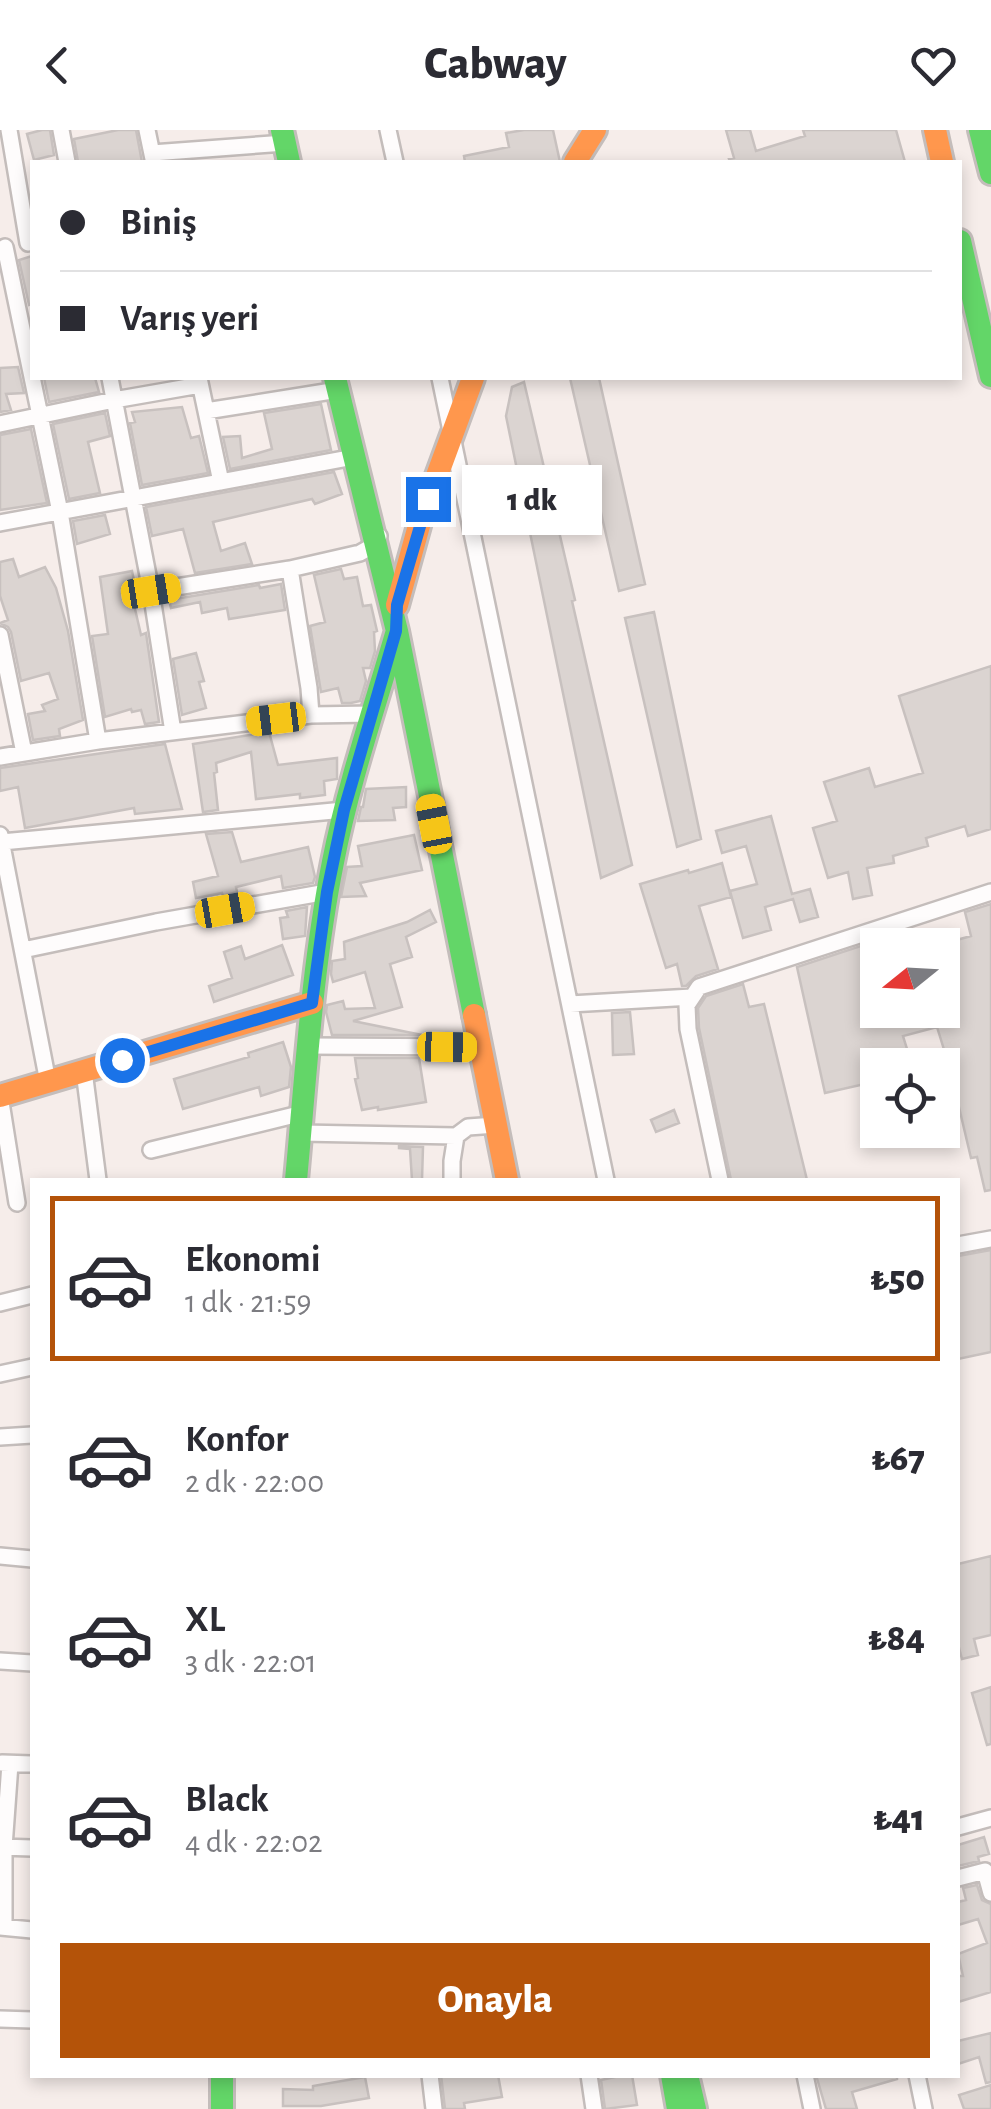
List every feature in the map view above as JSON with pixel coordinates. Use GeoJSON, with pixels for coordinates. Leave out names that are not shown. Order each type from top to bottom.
{"type":"FeatureCollection","features":[{"type":"Feature","properties":{"kind":"main road"},"geometry":{"type":"LineString","coordinates":[[576,160],[595,130]]}},
{"type":"Feature","properties":{"kind":"main road"},"geometry":{"type":"LineString","coordinates":[[935,130],[942,160]]}},
{"type":"Feature","properties":{"kind":"main road"},"geometry":{"type":"LineString","coordinates":[[980,130],[991,173]]}},
{"type":"Feature","properties":{"kind":"main road"},"geometry":{"type":"LineString","coordinates":[[962,249],[991,376]]}},
{"type":"Feature","properties":{"kind":"main road"},"geometry":{"type":"LineString","coordinates":[[296,1178],[312,1003],[327,892],[344,810],[396,631],[397,605],[420,522],[472,380]]}},
{"type":"Feature","properties":{"kind":"main road"},"geometry":{"type":"LineString","coordinates":[[340,382],[354,457],[397,605]]}},
{"type":"Feature","properties":{"kind":"main road"},"geometry":{"type":"LineString","coordinates":[[340,382],[378,538],[506,1178]]}},
{"type":"Feature","properties":{"kind":"main road"},"geometry":{"type":"LineString","coordinates":[[0,1096],[312,1003]]}},
{"type":"Feature","properties":{"kind":"main road"},"geometry":{"type":"LineString","coordinates":[[222,2078],[222,2109]]}},
{"type":"Feature","properties":{"kind":"main road"},"geometry":{"type":"LineString","coordinates":[[673,2078],[678,2109]]}},
{"type":"Feature","properties":{"kind":"main road"},"geometry":{"type":"LineString","coordinates":[[688,2078],[695,2109]]}},
{"type":"Feature","properties":{"kind":"street"},"geometry":{"type":"LineString","coordinates":[[60,130],[67,160]]}},
{"type":"Feature","properties":{"kind":"street"},"geometry":{"type":"LineString","coordinates":[[147,130],[153,158],[288,141]]}},
{"type":"Feature","properties":{"kind":"street"},"geometry":{"type":"LineString","coordinates":[[388,130],[395,160]]}},
{"type":"Feature","properties":{"kind":"street"},"geometry":{"type":"LineString","coordinates":[[15,131],[30,242],[3,248],[30,370]]}},
{"type":"Feature","properties":{"kind":"street"},"geometry":{"type":"LineString","coordinates":[[32,380],[60,512],[98,742]]}},
{"type":"Feature","properties":{"kind":"street"},"geometry":{"type":"LineString","coordinates":[[110,380],[151,591],[173,732]]}},
{"type":"Feature","properties":{"kind":"street"},"geometry":{"type":"LineString","coordinates":[[440,380],[606,1178]]}},
{"type":"Feature","properties":{"kind":"street"},"geometry":{"type":"LineString","coordinates":[[0,424],[200,382],[221,482]]}},
{"type":"Feature","properties":{"kind":"street"},"geometry":{"type":"LineString","coordinates":[[206,411],[340,382]]}},
{"type":"Feature","properties":{"kind":"street"},"geometry":{"type":"LineString","coordinates":[[0,523],[354,457]]}},
{"type":"Feature","properties":{"kind":"street"},"geometry":{"type":"LineString","coordinates":[[151,591],[290,569],[360,553],[378,538]]}},
{"type":"Feature","properties":{"kind":"street"},"geometry":{"type":"LineString","coordinates":[[290,569],[311,715]]}},
{"type":"Feature","properties":{"kind":"street"},"geometry":{"type":"LineString","coordinates":[[0,635],[24,753]]}},
{"type":"Feature","properties":{"kind":"street"},"geometry":{"type":"LineString","coordinates":[[0,758],[311,715],[372,714]]}},
{"type":"Feature","properties":{"kind":"street"},"geometry":{"type":"LineString","coordinates":[[48,1082],[1,838],[344,810]]}},
{"type":"Feature","properties":{"kind":"street"},"geometry":{"type":"LineString","coordinates":[[23,950],[327,892]]}},
{"type":"Feature","properties":{"kind":"street"},"geometry":{"type":"LineString","coordinates":[[720,1178],[688,1029],[688,1004],[699,987],[991,892]]}},
{"type":"Feature","properties":{"kind":"street"},"geometry":{"type":"LineString","coordinates":[[570,1004],[692,997]]}},
{"type":"Feature","properties":{"kind":"street"},"geometry":{"type":"LineString","coordinates":[[308,1046],[482,1048]]}},
{"type":"Feature","properties":{"kind":"street"},"geometry":{"type":"LineString","coordinates":[[84,1071],[98,1178]]}},
{"type":"Feature","properties":{"kind":"street"},"geometry":{"type":"LineString","coordinates":[[0,1096],[6,1178],[17,1203]]}},
{"type":"Feature","properties":{"kind":"street"},"geometry":{"type":"LineString","coordinates":[[151,1150],[302,1123],[456,1136],[468,1127],[496,1125]]}},
{"type":"Feature","properties":{"kind":"street"},"geometry":{"type":"LineString","coordinates":[[452,1178],[456,1136]]}},
{"type":"Feature","properties":{"kind":"street"},"geometry":{"type":"LineString","coordinates":[[960,1245],[991,1239]]}},
{"type":"Feature","properties":{"kind":"street"},"geometry":{"type":"LineString","coordinates":[[0,1302],[30,1295]]}},
{"type":"Feature","properties":{"kind":"street"},"geometry":{"type":"LineString","coordinates":[[0,1374],[30,1367]]}},
{"type":"Feature","properties":{"kind":"street"},"geometry":{"type":"LineString","coordinates":[[0,1437],[30,1435]]}},
{"type":"Feature","properties":{"kind":"street"},"geometry":{"type":"LineString","coordinates":[[0,1556],[30,1558]]}},
{"type":"Feature","properties":{"kind":"street"},"geometry":{"type":"LineString","coordinates":[[0,1661],[30,1663]]}},
{"type":"Feature","properties":{"kind":"street"},"geometry":{"type":"LineString","coordinates":[[30,1764],[5,1763],[2,1847],[2,1927],[30,1930]]}},
{"type":"Feature","properties":{"kind":"street"},"geometry":{"type":"LineString","coordinates":[[960,1826],[991,1818]]}},
{"type":"Feature","properties":{"kind":"street"},"geometry":{"type":"LineString","coordinates":[[2,1847],[30,1848]]}},
{"type":"Feature","properties":{"kind":"street"},"geometry":{"type":"LineString","coordinates":[[960,1877],[986,1870],[991,1893]]}},
{"type":"Feature","properties":{"kind":"street"},"geometry":{"type":"LineString","coordinates":[[0,2019],[30,2020]]}},
{"type":"Feature","properties":{"kind":"street"},"geometry":{"type":"LineString","coordinates":[[430,2078],[434,2109]]}},
{"type":"Feature","properties":{"kind":"street"},"geometry":{"type":"LineString","coordinates":[[589,2078],[594,2109]]}},
{"type":"Feature","properties":{"kind":"street"},"geometry":{"type":"LineString","coordinates":[[806,2078],[812,2109]]}},
{"type":"Feature","properties":{"kind":"street"},"geometry":{"type":"LineString","coordinates":[[919,2078],[924,2109]]}},
{"type":"Feature","properties":{"kind":"building"},"geometry":{"type":"Polygon","coordinates":[[[50,130],[54,155],[34,160],[27,134],[50,130]]]}},
{"type":"Feature","properties":{"kind":"building"},"geometry":{"type":"Polygon","coordinates":[[[136,130],[142,160],[78,160],[74,139],[136,130]]]}},
{"type":"Feature","properties":{"kind":"building"},"geometry":{"type":"Polygon","coordinates":[[[553,130],[560,160],[465,160],[464,156],[509,147],[506,133],[553,130]]]}},
{"type":"Feature","properties":{"kind":"building"},"geometry":{"type":"Polygon","coordinates":[[[726,130],[750,130],[756,151],[805,136],[803,130],[896,130],[904,160],[729,159],[734,158],[726,130]]]}},
{"type":"Feature","properties":{"kind":"building"},"geometry":{"type":"Polygon","coordinates":[[[30,257],[29,305],[19,260],[30,257]]]}},
{"type":"Feature","properties":{"kind":"building"},"geometry":{"type":"Polygon","coordinates":[[[18,367],[24,393],[6,394],[11,410],[0,412],[0,368],[18,367]]]}},
{"type":"Feature","properties":{"kind":"building"},"geometry":{"type":"Polygon","coordinates":[[[44,380],[96,380],[99,392],[49,402],[44,380]]]}},
{"type":"Feature","properties":{"kind":"building"},"geometry":{"type":"Polygon","coordinates":[[[570,380],[599,380],[645,584],[619,591],[570,380]]]}},
{"type":"Feature","properties":{"kind":"building"},"geometry":{"type":"Polygon","coordinates":[[[524,382],[632,865],[601,878],[506,416],[512,387],[524,382]]]}},
{"type":"Feature","properties":{"kind":"building"},"geometry":{"type":"Polygon","coordinates":[[[321,404],[331,450],[230,469],[223,437],[240,436],[242,458],[272,449],[264,413],[321,404]]]}},
{"type":"Feature","properties":{"kind":"building"},"geometry":{"type":"Polygon","coordinates":[[[182,407],[191,438],[199,436],[208,473],[142,485],[130,423],[135,422],[132,412],[182,407]]]}},
{"type":"Feature","properties":{"kind":"building"},"geometry":{"type":"Polygon","coordinates":[[[105,413],[110,436],[88,442],[100,493],[69,499],[53,424],[105,413]]]}},
{"type":"Feature","properties":{"kind":"building"},"geometry":{"type":"Polygon","coordinates":[[[31,429],[47,503],[0,510],[0,435],[31,429]]]}},
{"type":"Feature","properties":{"kind":"building"},"geometry":{"type":"Polygon","coordinates":[[[334,472],[342,494],[315,504],[312,499],[213,522],[221,551],[245,543],[252,564],[195,573],[183,529],[152,536],[146,507],[334,472]]]}},
{"type":"Feature","properties":{"kind":"building"},"geometry":{"type":"Polygon","coordinates":[[[105,515],[110,534],[77,544],[73,521],[105,515]]]}},
{"type":"Feature","properties":{"kind":"building"},"geometry":{"type":"Polygon","coordinates":[[[13,559],[19,577],[45,567],[56,588],[68,631],[83,720],[59,729],[60,736],[33,740],[28,714],[45,711],[42,705],[58,699],[49,673],[21,681],[11,632],[0,623],[8,620],[0,596],[0,562],[13,559]]]}},
{"type":"Feature","properties":{"kind":"building"},"geometry":{"type":"Polygon","coordinates":[[[341,569],[344,579],[357,577],[363,606],[371,605],[377,631],[370,668],[363,668],[366,681],[360,701],[351,703],[342,703],[338,688],[321,692],[310,626],[325,622],[314,575],[341,569]]]}},
{"type":"Feature","properties":{"kind":"building"},"geometry":{"type":"Polygon","coordinates":[[[132,571],[137,595],[132,596],[141,635],[146,633],[159,722],[145,724],[141,710],[105,717],[92,636],[108,634],[100,577],[132,571]]]}},
{"type":"Feature","properties":{"kind":"building"},"geometry":{"type":"Polygon","coordinates":[[[281,584],[285,610],[229,619],[227,608],[202,613],[200,602],[171,608],[169,600],[259,585],[260,588],[281,584]]]}},
{"type":"Feature","properties":{"kind":"building"},"geometry":{"type":"Polygon","coordinates":[[[654,612],[701,839],[677,847],[625,618],[654,612]]]}},
{"type":"Feature","properties":{"kind":"building"},"geometry":{"type":"Polygon","coordinates":[[[196,653],[206,708],[182,715],[173,659],[196,653]]]}},
{"type":"Feature","properties":{"kind":"building"},"geometry":{"type":"Polygon","coordinates":[[[991,666],[991,829],[968,836],[965,826],[926,838],[928,846],[893,856],[894,863],[867,868],[872,895],[853,899],[848,872],[828,878],[813,828],[837,821],[824,782],[869,768],[875,787],[923,773],[899,696],[991,666]]]}},
{"type":"Feature","properties":{"kind":"building"},"geometry":{"type":"Polygon","coordinates":[[[269,732],[278,765],[337,758],[337,779],[324,781],[325,795],[256,799],[251,752],[216,763],[218,810],[203,812],[193,744],[269,732]]]}},
{"type":"Feature","properties":{"kind":"building"},"geometry":{"type":"Polygon","coordinates":[[[165,744],[182,809],[135,814],[134,808],[25,828],[18,787],[0,791],[0,768],[165,744]]]}},
{"type":"Feature","properties":{"kind":"building"},"geometry":{"type":"Polygon","coordinates":[[[406,787],[406,807],[393,808],[395,820],[358,821],[366,789],[406,787]]]}},
{"type":"Feature","properties":{"kind":"building"},"geometry":{"type":"Polygon","coordinates":[[[771,816],[792,894],[810,889],[818,917],[800,922],[793,899],[765,907],[771,930],[743,938],[730,891],[757,884],[746,846],[722,853],[716,831],[771,816]]]}},
{"type":"Feature","properties":{"kind":"building"},"geometry":{"type":"Polygon","coordinates":[[[232,832],[241,862],[308,847],[313,883],[283,888],[281,876],[236,887],[237,892],[223,896],[222,893],[196,898],[193,882],[218,876],[206,834],[232,832]]]}},
{"type":"Feature","properties":{"kind":"building"},"geometry":{"type":"Polygon","coordinates":[[[414,835],[422,870],[360,883],[366,896],[341,897],[347,867],[362,866],[358,846],[414,835]]]}},
{"type":"Feature","properties":{"kind":"building"},"geometry":{"type":"Polygon","coordinates":[[[722,863],[731,897],[699,906],[718,969],[696,976],[682,986],[677,964],[666,968],[640,884],[722,863]]]}},
{"type":"Feature","properties":{"kind":"building"},"geometry":{"type":"Polygon","coordinates":[[[991,904],[991,1190],[985,1191],[977,1157],[971,1158],[960,1111],[960,1048],[944,1048],[937,1028],[960,1028],[960,939],[971,936],[965,912],[991,904]]]}},
{"type":"Feature","properties":{"kind":"building"},"geometry":{"type":"Polygon","coordinates":[[[307,907],[305,936],[283,939],[280,918],[288,917],[286,911],[307,907]]]}},
{"type":"Feature","properties":{"kind":"building"},"geometry":{"type":"Polygon","coordinates":[[[430,910],[436,922],[406,937],[412,957],[390,964],[402,1007],[353,1021],[422,1035],[332,1035],[327,1005],[343,1001],[345,1009],[375,1008],[365,972],[333,982],[332,961],[345,959],[344,942],[407,922],[430,910]]]}},
{"type":"Feature","properties":{"kind":"building"},"geometry":{"type":"Polygon","coordinates":[[[282,945],[293,975],[214,1002],[209,986],[232,978],[224,952],[241,946],[245,959],[282,945]]]}},
{"type":"Feature","properties":{"kind":"building"},"geometry":{"type":"Polygon","coordinates":[[[860,946],[860,1028],[933,1028],[903,1036],[907,1048],[860,1048],[860,1085],[825,1093],[797,967],[860,946]]]}},
{"type":"Feature","properties":{"kind":"building"},"geometry":{"type":"Polygon","coordinates":[[[743,984],[749,1007],[764,1004],[807,1178],[731,1178],[699,1028],[698,1008],[706,996],[743,984]]]}},
{"type":"Feature","properties":{"kind":"building"},"geometry":{"type":"Polygon","coordinates":[[[630,1012],[634,1054],[613,1055],[612,1013],[630,1012]]]}},
{"type":"Feature","properties":{"kind":"building"},"geometry":{"type":"Polygon","coordinates":[[[283,1042],[291,1067],[289,1087],[261,1096],[259,1087],[183,1109],[174,1079],[249,1057],[248,1053],[283,1042]]]}},
{"type":"Feature","properties":{"kind":"building"},"geometry":{"type":"Polygon","coordinates":[[[355,1058],[419,1058],[426,1102],[362,1110],[355,1058]]]}},
{"type":"Feature","properties":{"kind":"building"},"geometry":{"type":"Polygon","coordinates":[[[674,1110],[679,1123],[656,1132],[651,1120],[674,1110]]]}},
{"type":"Feature","properties":{"kind":"building"},"geometry":{"type":"Polygon","coordinates":[[[423,1147],[422,1178],[412,1178],[410,1149],[399,1148],[423,1147]]]}},
{"type":"Feature","properties":{"kind":"building"},"geometry":{"type":"Polygon","coordinates":[[[991,1250],[991,1352],[960,1359],[960,1256],[991,1250]]]}},
{"type":"Feature","properties":{"kind":"building"},"geometry":{"type":"Polygon","coordinates":[[[991,1556],[991,1635],[974,1639],[978,1655],[962,1659],[960,1652],[960,1564],[991,1556]]]}},
{"type":"Feature","properties":{"kind":"building"},"geometry":{"type":"Polygon","coordinates":[[[991,1687],[991,1744],[987,1745],[972,1693],[991,1687]]]}},
{"type":"Feature","properties":{"kind":"building"},"geometry":{"type":"Polygon","coordinates":[[[984,1837],[989,1854],[960,1866],[960,1844],[984,1837]]]}},
{"type":"Feature","properties":{"kind":"building"},"geometry":{"type":"Polygon","coordinates":[[[977,1885],[982,1900],[991,1904],[991,1992],[960,2001],[960,1953],[987,1943],[978,1919],[960,1924],[960,1902],[966,1900],[963,1888],[977,1885]]]}},
{"type":"Feature","properties":{"kind":"building"},"geometry":{"type":"Polygon","coordinates":[[[991,2033],[991,2082],[986,2083],[979,2057],[960,2063],[960,2041],[991,2033]]]}},
{"type":"Feature","properties":{"kind":"building"},"geometry":{"type":"Polygon","coordinates":[[[365,2078],[369,2098],[321,2106],[283,2106],[283,2089],[313,2090],[313,2086],[365,2078]]]}},
{"type":"Feature","properties":{"kind":"building"},"geometry":{"type":"Polygon","coordinates":[[[441,2078],[499,2078],[502,2097],[464,2103],[465,2109],[445,2109],[441,2078]]]}},
{"type":"Feature","properties":{"kind":"building"},"geometry":{"type":"Polygon","coordinates":[[[632,2078],[637,2105],[605,2109],[601,2080],[632,2078]]]}},
{"type":"Feature","properties":{"kind":"building"},"geometry":{"type":"Polygon","coordinates":[[[817,2078],[897,2078],[852,2092],[857,2109],[826,2109],[817,2078]]]}},
{"type":"Feature","properties":{"kind":"building"},"geometry":{"type":"Polygon","coordinates":[[[991,2085],[991,2109],[964,2109],[959,2095],[991,2085]]]}},
{"type":"Feature","properties":{"kind":"traffic: fast"},"geometry":{"type":"LineString","coordinates":[[282,130],[289,160]]}},
{"type":"Feature","properties":{"kind":"traffic: fast"},"geometry":{"type":"LineString","coordinates":[[980,130],[991,173]]}},
{"type":"Feature","properties":{"kind":"traffic: fast"},"geometry":{"type":"LineString","coordinates":[[962,250],[991,376]]}},
{"type":"Feature","properties":{"kind":"traffic: fast"},"geometry":{"type":"LineString","coordinates":[[335,380],[397,631],[474,1015]]}},
{"type":"Feature","properties":{"kind":"traffic: fast"},"geometry":{"type":"LineString","coordinates":[[296,1178],[315,981],[333,862],[396,634]]}},
{"type":"Feature","properties":{"kind":"traffic: fast"},"geometry":{"type":"LineString","coordinates":[[222,2078],[222,2109]]}},
{"type":"Feature","properties":{"kind":"traffic: fast"},"geometry":{"type":"LineString","coordinates":[[673,2078],[678,2109]]}},
{"type":"Feature","properties":{"kind":"traffic: fast"},"geometry":{"type":"LineString","coordinates":[[688,2078],[695,2109]]}},
{"type":"Feature","properties":{"kind":"traffic: slow"},"geometry":{"type":"LineString","coordinates":[[576,160],[595,130]]}},
{"type":"Feature","properties":{"kind":"traffic: slow"},"geometry":{"type":"LineString","coordinates":[[935,130],[942,160]]}},
{"type":"Feature","properties":{"kind":"traffic: slow"},"geometry":{"type":"LineString","coordinates":[[397,605],[420,522],[472,380]]}},
{"type":"Feature","properties":{"kind":"traffic: slow"},"geometry":{"type":"LineString","coordinates":[[0,1096],[312,1003]]}},
{"type":"Feature","properties":{"kind":"traffic: slow"},"geometry":{"type":"LineString","coordinates":[[474,1015],[507,1178]]}},
{"type":"Feature","properties":{"kind":"route"},"geometry":{"type":"LineString","coordinates":[[122,1060],[312,1003],[327,892],[344,810],[396,631],[397,605],[428,499]]}}]}
